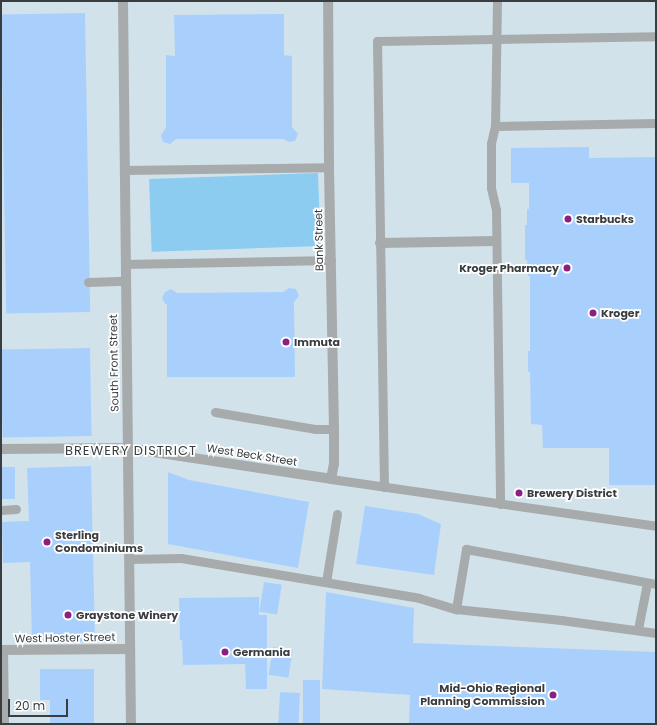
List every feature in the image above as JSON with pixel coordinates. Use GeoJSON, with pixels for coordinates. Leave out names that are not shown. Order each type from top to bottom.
{"type":"FeatureCollection","features":[{"type":"Feature","properties":{"kind":"street","name":"South Front Street"},"geometry":{"type":"LineString","coordinates":[[123,1],[131,724]]}},
{"type":"Feature","properties":{"kind":"street","name":"Bank Street"},"geometry":{"type":"LineString","coordinates":[[328,1],[329,167],[334,429],[334,463],[331,479]]}},
{"type":"Feature","properties":{"kind":"street"},"geometry":{"type":"LineString","coordinates":[[380,243],[496,241]]}},
{"type":"Feature","properties":{"kind":"street","name":"West Beck Street"},"geometry":{"type":"LineString","coordinates":[[1,449],[127,448],[331,479]]}},
{"type":"Feature","properties":{"kind":"street","name":"West Hoster Street"},"geometry":{"type":"LineString","coordinates":[[2,650],[130,649]]}},
{"type":"Feature","properties":{"kind":"lane"},"geometry":{"type":"LineString","coordinates":[[497,1],[498,39],[495,126],[491,144],[491,188],[496,209],[500,504]]}},
{"type":"Feature","properties":{"kind":"lane"},"geometry":{"type":"LineString","coordinates":[[384,487],[377,41],[656,36]]}},
{"type":"Feature","properties":{"kind":"lane"},"geometry":{"type":"LineString","coordinates":[[495,126],[656,123]]}},
{"type":"Feature","properties":{"kind":"lane"},"geometry":{"type":"LineString","coordinates":[[124,170],[329,167]]}},
{"type":"Feature","properties":{"kind":"lane"},"geometry":{"type":"LineString","coordinates":[[125,264],[331,260]]}},
{"type":"Feature","properties":{"kind":"lane"},"geometry":{"type":"LineString","coordinates":[[88,282],[125,281]]}},
{"type":"Feature","properties":{"kind":"lane"},"geometry":{"type":"LineString","coordinates":[[215,412],[315,429],[334,429]]}},
{"type":"Feature","properties":{"kind":"lane"},"geometry":{"type":"LineString","coordinates":[[331,479],[656,526]]}},
{"type":"Feature","properties":{"kind":"lane"},"geometry":{"type":"LineString","coordinates":[[1,510],[16,509]]}},
{"type":"Feature","properties":{"kind":"lane"},"geometry":{"type":"LineString","coordinates":[[326,582],[336,514]]}},
{"type":"Feature","properties":{"kind":"lane"},"geometry":{"type":"LineString","coordinates":[[456,609],[466,549],[651,583],[638,630]]}},
{"type":"Feature","properties":{"kind":"lane"},"geometry":{"type":"LineString","coordinates":[[129,559],[181,558],[419,598],[456,609],[656,633]]}},
{"type":"Feature","properties":{"kind":"lane"},"geometry":{"type":"LineString","coordinates":[[2,650],[4,724]]}},
{"type":"Feature","properties":{"kind":"shaded area"},"geometry":{"type":"Polygon","coordinates":[[[1,1],[656,1],[656,724],[1,724],[1,1]]]}},
{"type":"Feature","properties":{"kind":"shaded area"},"geometry":{"type":"Polygon","coordinates":[[[318,173],[321,246],[152,252],[149,179],[318,173]]]}},
{"type":"Feature","properties":{"kind":"building"},"geometry":{"type":"Polygon","coordinates":[[[85,13],[90,312],[6,313],[1,14],[85,13]]]}},
{"type":"Feature","properties":{"kind":"building"},"geometry":{"type":"Polygon","coordinates":[[[284,14],[284,55],[292,56],[292,127],[298,134],[295,141],[289,142],[283,139],[176,139],[170,144],[163,142],[161,135],[166,128],[166,55],[175,56],[174,15],[284,14]]]}},
{"type":"Feature","properties":{"kind":"building","name":"Kroger"},"geometry":{"type":"Polygon","coordinates":[[[589,147],[589,158],[656,157],[656,485],[609,485],[609,448],[543,448],[542,425],[531,424],[530,372],[528,372],[528,351],[530,351],[530,276],[528,276],[527,260],[525,260],[525,225],[527,225],[527,209],[529,209],[529,183],[511,183],[511,148],[589,147]]]}},
{"type":"Feature","properties":{"kind":"building"},"geometry":{"type":"Polygon","coordinates":[[[289,288],[296,289],[299,296],[294,302],[295,377],[167,377],[167,304],[165,304],[162,298],[165,292],[171,289],[177,293],[283,292],[289,288]]]}},
{"type":"Feature","properties":{"kind":"building"},"geometry":{"type":"Polygon","coordinates":[[[90,348],[92,436],[3,438],[1,350],[90,348]]]}},
{"type":"Feature","properties":{"kind":"building","name":"Sterling Condominiums"},"geometry":{"type":"Polygon","coordinates":[[[91,466],[95,641],[32,642],[30,562],[3,563],[2,522],[29,521],[27,468],[91,466]]]}},
{"type":"Feature","properties":{"kind":"building"},"geometry":{"type":"Polygon","coordinates":[[[1,467],[15,467],[15,499],[1,499],[1,467]]]}},
{"type":"Feature","properties":{"kind":"building"},"geometry":{"type":"Polygon","coordinates":[[[168,472],[189,480],[309,502],[298,568],[168,544],[168,472]]]}},
{"type":"Feature","properties":{"kind":"building"},"geometry":{"type":"Polygon","coordinates":[[[365,506],[418,514],[441,524],[434,575],[356,564],[365,506]]]}},
{"type":"Feature","properties":{"kind":"building"},"geometry":{"type":"Polygon","coordinates":[[[264,582],[282,585],[277,614],[259,612],[264,582]]]}},
{"type":"Feature","properties":{"kind":"building"},"geometry":{"type":"Polygon","coordinates":[[[326,592],[414,608],[413,643],[656,652],[656,724],[409,724],[410,695],[322,689],[326,592]]]}},
{"type":"Feature","properties":{"kind":"building","name":"Germania"},"geometry":{"type":"Polygon","coordinates":[[[259,597],[259,615],[267,615],[267,689],[246,689],[245,664],[183,665],[182,640],[180,640],[179,598],[259,597]]]}},
{"type":"Feature","properties":{"kind":"building"},"geometry":{"type":"Polygon","coordinates":[[[273,647],[293,650],[288,678],[269,675],[273,647]]]}},
{"type":"Feature","properties":{"kind":"building"},"geometry":{"type":"Polygon","coordinates":[[[40,669],[94,669],[94,724],[50,724],[50,700],[40,700],[40,669]]]}},
{"type":"Feature","properties":{"kind":"building"},"geometry":{"type":"Polygon","coordinates":[[[303,680],[320,680],[320,724],[303,724],[303,680]]]}},
{"type":"Feature","properties":{"kind":"building"},"geometry":{"type":"Polygon","coordinates":[[[280,692],[300,693],[298,724],[278,723],[280,692]]]}},
{"type":"Feature","properties":{"kind":"place","name":"Starbucks"},"geometry":{"type":"Point","coordinates":[568,219]}},
{"type":"Feature","properties":{"kind":"place","name":"Kroger Pharmacy"},"geometry":{"type":"Point","coordinates":[567,268]}},
{"type":"Feature","properties":{"kind":"place","name":"Kroger"},"geometry":{"type":"Point","coordinates":[593,313]}},
{"type":"Feature","properties":{"kind":"place","name":"Immuta"},"geometry":{"type":"Point","coordinates":[286,342]}},
{"type":"Feature","properties":{"kind":"place","name":"Brewery District"},"geometry":{"type":"Point","coordinates":[519,493]}},
{"type":"Feature","properties":{"kind":"place","name":"Sterling Condominiums"},"geometry":{"type":"Point","coordinates":[47,542]}},
{"type":"Feature","properties":{"kind":"place","name":"Graystone Winery"},"geometry":{"type":"Point","coordinates":[68,615]}},
{"type":"Feature","properties":{"kind":"place","name":"Germania"},"geometry":{"type":"Point","coordinates":[225,652]}},
{"type":"Feature","properties":{"kind":"place","name":"Mid-Ohio Regional Planning Commission"},"geometry":{"type":"Point","coordinates":[553,695]}},
{"type":"Feature","properties":{"kind":"district","name":"BREWERY DISTRICT"},"geometry":{"type":"Point","coordinates":[131,451]}}]}
